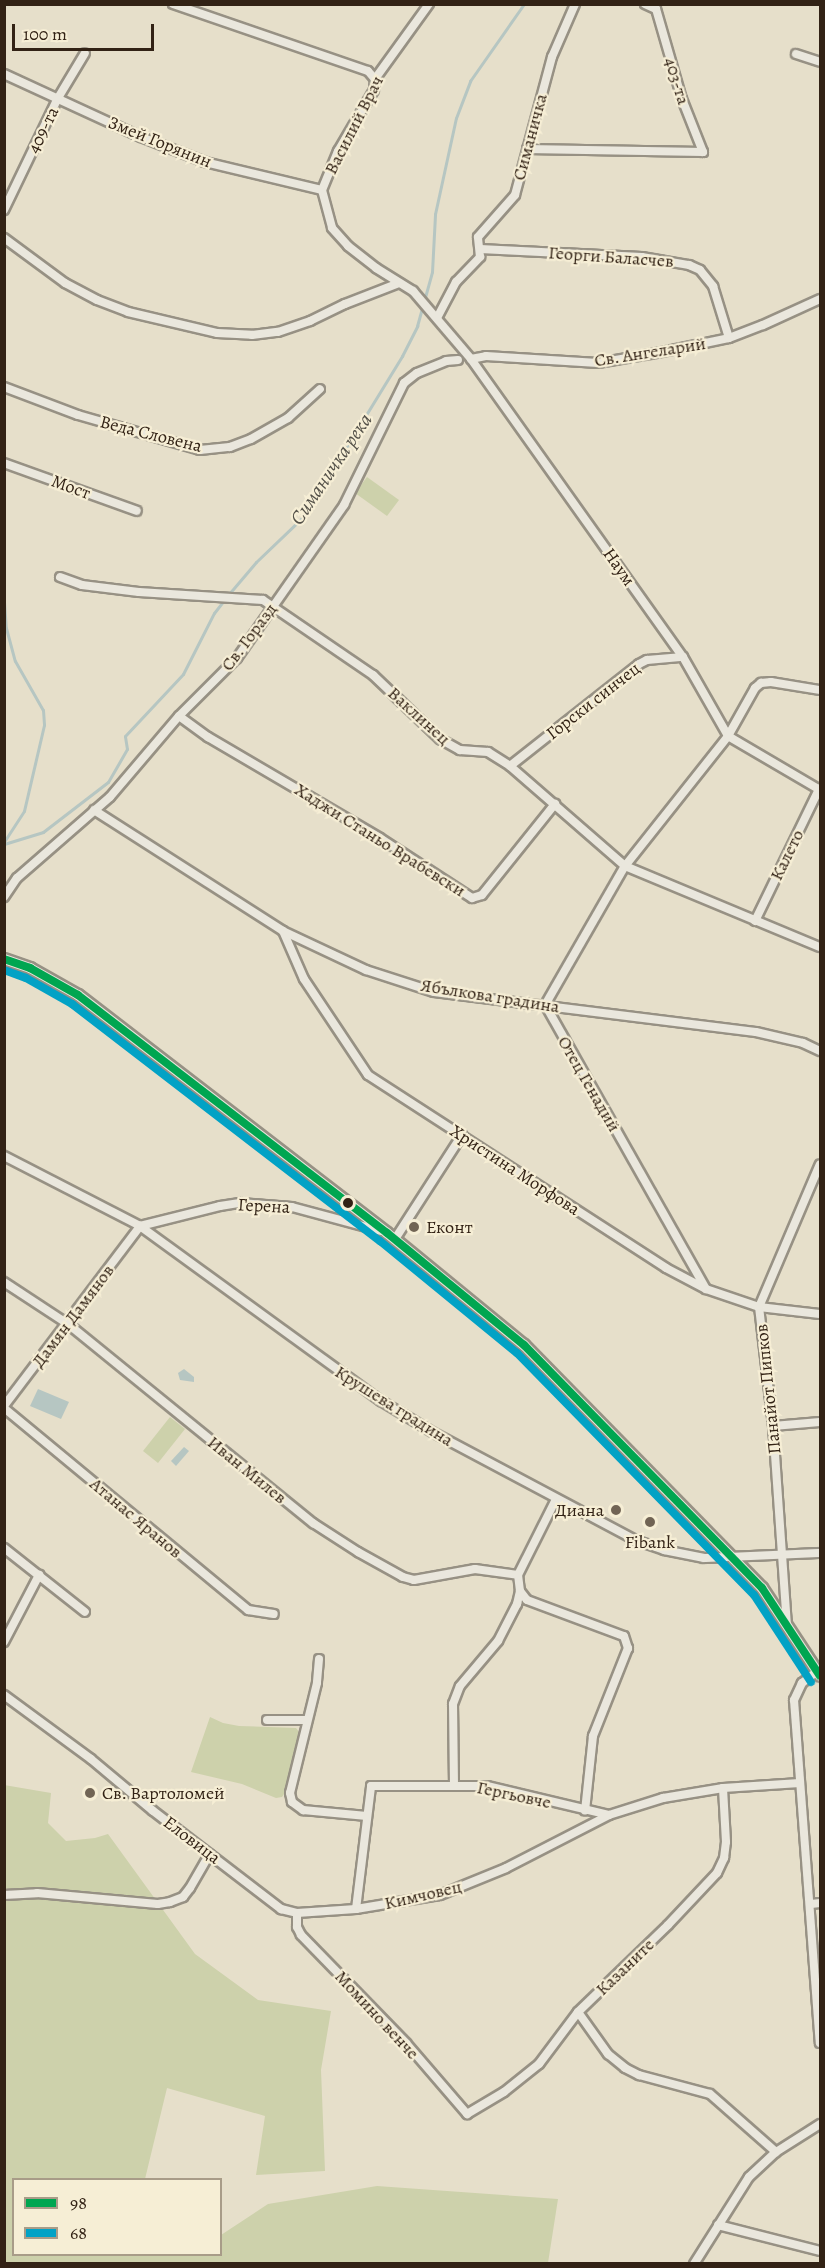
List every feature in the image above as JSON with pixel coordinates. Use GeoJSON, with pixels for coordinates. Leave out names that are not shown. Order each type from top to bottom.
{"type":"FeatureCollection","features":[{"type":"Feature","properties":{"kind":"street"},"geometry":{"type":"LineString","coordinates":[[173,4],[368,71],[375,79]]}},
{"type":"Feature","properties":{"kind":"street","name":"Василий Врач"},"geometry":{"type":"LineString","coordinates":[[429,4],[375,79],[374,90],[338,151],[322,190],[332,228],[348,246],[413,291],[437,318]]}},
{"type":"Feature","properties":{"kind":"street","name":"Симаничка"},"geometry":{"type":"LineString","coordinates":[[437,318],[456,282],[480,257],[478,237],[515,195],[552,57],[575,4]]}},
{"type":"Feature","properties":{"kind":"street","name":"403-та"},"geometry":{"type":"LineString","coordinates":[[527,149],[703,152],[682,99],[656,9],[645,4]]}},
{"type":"Feature","properties":{"kind":"street","name":"409-та"},"geometry":{"type":"LineString","coordinates":[[4,210],[58,98],[85,52]]}},
{"type":"Feature","properties":{"kind":"street"},"geometry":{"type":"LineString","coordinates":[[796,54],[820,62]]}},
{"type":"Feature","properties":{"kind":"street","name":"Змей Горянин"},"geometry":{"type":"LineString","coordinates":[[4,74],[205,162],[322,190]]}},
{"type":"Feature","properties":{"kind":"street"},"geometry":{"type":"LineString","coordinates":[[4,238],[65,283],[97,300],[128,312],[217,333],[252,335],[278,332],[310,321],[345,304],[399,283]]}},
{"type":"Feature","properties":{"kind":"street","name":"Георги Баласчев"},"geometry":{"type":"LineString","coordinates":[[480,249],[642,257],[689,265],[700,270],[713,286],[729,338]]}},
{"type":"Feature","properties":{"kind":"street","name":"Св. Ангеларий"},"geometry":{"type":"LineString","coordinates":[[471,359],[486,356],[598,363],[729,338],[764,326],[820,298]]}},
{"type":"Feature","properties":{"kind":"street","name":"Наум"},"geometry":{"type":"LineString","coordinates":[[437,318],[471,359],[683,657],[728,736]]}},
{"type":"Feature","properties":{"kind":"street","name":"Св. Горазд"},"geometry":{"type":"LineString","coordinates":[[4,897],[17,878],[110,797],[179,716],[237,658],[344,505],[404,383],[417,373],[446,361],[458,360]]}},
{"type":"Feature","properties":{"kind":"street","name":"Веда Словена"},"geometry":{"type":"LineString","coordinates":[[4,387],[78,415],[200,450],[230,447],[251,439],[288,418],[320,389]]}},
{"type":"Feature","properties":{"kind":"street","name":"Мост"},"geometry":{"type":"LineString","coordinates":[[4,463],[137,511]]}},
{"type":"Feature","properties":{"kind":"street","name":"Ваклинец"},"geometry":{"type":"LineString","coordinates":[[60,576],[82,585],[139,592],[263,600],[373,675],[440,739],[460,750],[488,752],[510,766],[625,866],[820,947]]}},
{"type":"Feature","properties":{"kind":"street","name":"Горски синчец"},"geometry":{"type":"LineString","coordinates":[[510,766],[639,664],[647,660],[683,657]]}},
{"type":"Feature","properties":{"kind":"street"},"geometry":{"type":"LineString","coordinates":[[545,1005],[625,866],[728,736],[755,688],[761,683],[771,682],[820,690]]}},
{"type":"Feature","properties":{"kind":"street","name":"Хаджи Станьо Врабевски"},"geometry":{"type":"LineString","coordinates":[[179,716],[208,737],[380,838],[472,898],[482,895],[555,804]]}},
{"type":"Feature","properties":{"kind":"street"},"geometry":{"type":"LineString","coordinates":[[728,736],[820,789]]}},
{"type":"Feature","properties":{"kind":"street","name":"Калето"},"geometry":{"type":"LineString","coordinates":[[755,921],[820,789]]}},
{"type":"Feature","properties":{"kind":"street","name":"Ябълкова градина"},"geometry":{"type":"LineString","coordinates":[[94,810],[283,931],[366,970],[434,992],[756,1032],[803,1043],[820,1051]]}},
{"type":"Feature","properties":{"kind":"street","name":"Христина Морфова"},"geometry":{"type":"LineString","coordinates":[[283,931],[304,979],[368,1075],[666,1268],[706,1289],[759,1307],[820,1314]]}},
{"type":"Feature","properties":{"kind":"street"},"geometry":{"type":"LineString","coordinates":[[4,958],[30,968],[78,995],[391,1236],[524,1345],[762,1588],[819,1672],[802,1683],[794,1700],[801,1783],[816,1904],[820,2043]]}},
{"type":"Feature","properties":{"kind":"street","name":"Отец Генадий"},"geometry":{"type":"LineString","coordinates":[[545,1005],[706,1289]]}},
{"type":"Feature","properties":{"kind":"street"},"geometry":{"type":"LineString","coordinates":[[391,1236],[462,1135]]}},
{"type":"Feature","properties":{"kind":"street","name":"Крушева градина"},"geometry":{"type":"LineString","coordinates":[[4,1156],[140,1226],[381,1401],[556,1499],[635,1540],[664,1550],[704,1558],[735,1559],[820,1553]]}},
{"type":"Feature","properties":{"kind":"street","name":"Панайот Пипков"},"geometry":{"type":"LineString","coordinates":[[787,1626],[772,1426],[759,1307],[820,1164]]}},
{"type":"Feature","properties":{"kind":"street","name":"Герена"},"geometry":{"type":"LineString","coordinates":[[140,1226],[240,1203],[292,1207],[391,1236]]}},
{"type":"Feature","properties":{"kind":"street","name":"Дамян Дамянов"},"geometry":{"type":"LineString","coordinates":[[4,1407],[140,1226]]}},
{"type":"Feature","properties":{"kind":"street","name":"Иван Милев"},"geometry":{"type":"LineString","coordinates":[[4,1282],[68,1324],[313,1523],[358,1552],[414,1580],[475,1569],[518,1575]]}},
{"type":"Feature","properties":{"kind":"street","name":"Атанас Яранов"},"geometry":{"type":"LineString","coordinates":[[4,1407],[248,1610],[274,1614]]}},
{"type":"Feature","properties":{"kind":"street"},"geometry":{"type":"LineString","coordinates":[[772,1426],[820,1422]]}},
{"type":"Feature","properties":{"kind":"street"},"geometry":{"type":"LineString","coordinates":[[454,1785],[453,1704],[460,1686],[498,1641],[517,1604],[520,1591],[518,1575],[556,1499]]}},
{"type":"Feature","properties":{"kind":"street"},"geometry":{"type":"LineString","coordinates":[[4,1548],[85,1612]]}},
{"type":"Feature","properties":{"kind":"street"},"geometry":{"type":"LineString","coordinates":[[4,1642],[39,1575]]}},
{"type":"Feature","properties":{"kind":"street"},"geometry":{"type":"LineString","coordinates":[[520,1591],[527,1600],[624,1636],[628,1648],[593,1736],[585,1811]]}},
{"type":"Feature","properties":{"kind":"street"},"geometry":{"type":"LineString","coordinates":[[319,1659],[317,1683],[306,1720],[290,1793],[292,1802],[303,1810],[367,1816]]}},
{"type":"Feature","properties":{"kind":"street","name":"Еловица"},"geometry":{"type":"LineString","coordinates":[[4,1695],[91,1759],[281,1908],[297,1913]]}},
{"type":"Feature","properties":{"kind":"street"},"geometry":{"type":"LineString","coordinates":[[267,1720],[306,1720]]}},
{"type":"Feature","properties":{"kind":"street","name":"Кимчовец"},"geometry":{"type":"LineString","coordinates":[[382,1784],[371,1786],[356,1909],[429,1897],[466,1886],[609,1815],[686,1792],[801,1783]]}},
{"type":"Feature","properties":{"kind":"street","name":"Гергьовче"},"geometry":{"type":"LineString","coordinates":[[382,1784],[487,1786],[609,1815]]}},
{"type":"Feature","properties":{"kind":"street","name":"Казаните"},"geometry":{"type":"LineString","coordinates":[[467,2114],[504,2092],[539,2064],[579,2012],[668,1925],[717,1873],[724,1858],[726,1842],[723,1788]]}},
{"type":"Feature","properties":{"kind":"street"},"geometry":{"type":"LineString","coordinates":[[4,1895],[37,1893],[159,1904],[170,1902],[183,1897],[210,1854]]}},
{"type":"Feature","properties":{"kind":"street"},"geometry":{"type":"LineString","coordinates":[[297,1913],[356,1909]]}},
{"type":"Feature","properties":{"kind":"street","name":"Момино венче"},"geometry":{"type":"LineString","coordinates":[[297,1913],[297,1927],[301,1935],[406,2043],[467,2114]]}},
{"type":"Feature","properties":{"kind":"street"},"geometry":{"type":"LineString","coordinates":[[579,2012],[608,2054],[625,2068],[639,2075],[710,2094],[776,2152]]}},
{"type":"Feature","properties":{"kind":"street"},"geometry":{"type":"LineString","coordinates":[[694,2264],[749,2177],[776,2152],[820,2124]]}},
{"type":"Feature","properties":{"kind":"street"},"geometry":{"type":"LineString","coordinates":[[718,2225],[820,2251]]}},
{"type":"Feature","properties":{"kind":"green space"},"geometry":{"type":"Polygon","coordinates":[[[367,477],[399,500],[387,516],[355,493],[367,477]]]}},
{"type":"Feature","properties":{"kind":"green space"},"geometry":{"type":"Polygon","coordinates":[[[170,1417],[185,1429],[158,1463],[143,1451],[170,1417]]]}},
{"type":"Feature","properties":{"kind":"green space"},"geometry":{"type":"Polygon","coordinates":[[[210,1717],[223,1723],[239,1726],[296,1728],[300,1733],[286,1791],[282,1797],[276,1798],[242,1784],[191,1772],[210,1717]]]}},
{"type":"Feature","properties":{"kind":"green space"},"geometry":{"type":"Polygon","coordinates":[[[4,1785],[51,1793],[48,1823],[66,1841],[95,1838],[108,1834],[195,1954],[258,2000],[331,2011],[321,2070],[325,2171],[256,2175],[265,2116],[167,2088],[145,2178],[12,2178],[12,2256],[222,2256],[222,2234],[268,2204],[377,2186],[558,2199],[548,2263],[5,2263],[4,1785]]]}},
{"type":"Feature","properties":{"kind":"shaded area"},"geometry":{"type":"Polygon","coordinates":[[[184,1369],[194,1377],[194,1382],[180,1380],[178,1373],[184,1369]]]}},
{"type":"Feature","properties":{"kind":"shaded area"},"geometry":{"type":"Polygon","coordinates":[[[38,1389],[69,1402],[61,1419],[30,1406],[38,1389]]]}},
{"type":"Feature","properties":{"kind":"shaded area"},"geometry":{"type":"Polygon","coordinates":[[[184,1447],[189,1451],[176,1466],[171,1461],[184,1447]]]}},
{"type":"Feature","properties":{"kind":"waterway","name":"Симаничка река"},"geometry":{"type":"LineString","coordinates":[[228,595],[256,562],[304,516],[402,356],[417,326],[432,272],[435,214],[456,118],[470,81],[524,4]]}},
{"type":"Feature","properties":{"kind":"waterway","name":"Симаничка река"},"geometry":{"type":"LineString","coordinates":[[4,844],[43,832],[108,782],[127,749],[125,736],[183,674],[214,613],[224,600]]}},
{"type":"Feature","properties":{"kind":"waterway"},"geometry":{"type":"LineString","coordinates":[[4,602],[6,628],[15,661],[43,710],[44,725],[24,811],[4,842]]}},
{"type":"Feature","properties":{"kind":"transit line","name":"98"},"geometry":{"type":"LineString","coordinates":[[4,959],[30,968],[78,995],[387,1233],[524,1345],[762,1588],[820,1676]]}},
{"type":"Feature","properties":{"kind":"transit line","name":"68"},"geometry":{"type":"LineString","coordinates":[[4,970],[26,978],[72,1004],[380,1241],[517,1353],[754,1595],[811,1682]]}},
{"type":"Feature","properties":{"kind":"place","name":"Еконт"},"geometry":{"type":"Point","coordinates":[414,1227]}},
{"type":"Feature","properties":{"kind":"place","name":"Диана"},"geometry":{"type":"Point","coordinates":[616,1510]}},
{"type":"Feature","properties":{"kind":"place","name":"Fibank"},"geometry":{"type":"Point","coordinates":[650,1522]}},
{"type":"Feature","properties":{"kind":"place","name":"Св. Вартоломей"},"geometry":{"type":"Point","coordinates":[90,1793]}}]}
